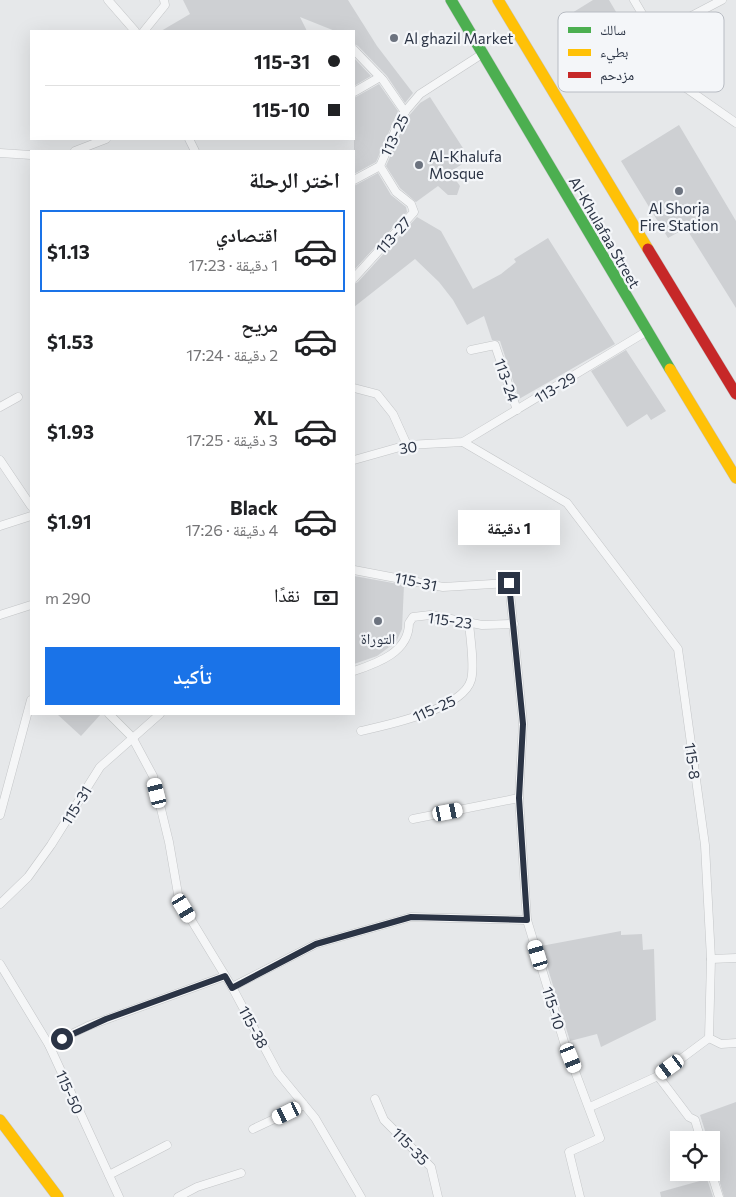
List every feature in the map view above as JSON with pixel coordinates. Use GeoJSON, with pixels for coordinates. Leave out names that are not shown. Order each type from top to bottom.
{"type":"FeatureCollection","features":[{"type":"Feature","properties":{"kind":"main road","name":"Al-Khulafaa Street"},"geometry":{"type":"LineString","coordinates":[[451,0],[647,332],[736,478]]}},
{"type":"Feature","properties":{"kind":"main road","name":"Al-Khulafaa Street"},"geometry":{"type":"LineString","coordinates":[[498,0],[736,394]]}},
{"type":"Feature","properties":{"kind":"main road"},"geometry":{"type":"LineString","coordinates":[[0,1120],[58,1197]]}},
{"type":"Feature","properties":{"kind":"lane"},"geometry":{"type":"LineString","coordinates":[[108,0],[134,30]]}},
{"type":"Feature","properties":{"kind":"lane"},"geometry":{"type":"LineString","coordinates":[[145,30],[165,6],[164,0]]}},
{"type":"Feature","properties":{"kind":"lane"},"geometry":{"type":"LineString","coordinates":[[634,0],[641,12]]}},
{"type":"Feature","properties":{"kind":"lane"},"geometry":{"type":"LineString","coordinates":[[699,12],[722,0]]}},
{"type":"Feature","properties":{"kind":"lane"},"geometry":{"type":"LineString","coordinates":[[355,51],[380,77],[405,112]]}},
{"type":"Feature","properties":{"kind":"lane","name":"113-25"},"geometry":{"type":"LineString","coordinates":[[355,179],[380,166],[385,150],[405,112],[420,94],[483,54]]}},
{"type":"Feature","properties":{"kind":"lane"},"geometry":{"type":"LineString","coordinates":[[355,91],[380,77]]}},
{"type":"Feature","properties":{"kind":"lane"},"geometry":{"type":"LineString","coordinates":[[692,92],[736,123]]}},
{"type":"Feature","properties":{"kind":"lane"},"geometry":{"type":"LineString","coordinates":[[90,149],[104,140]]}},
{"type":"Feature","properties":{"kind":"lane"},"geometry":{"type":"LineString","coordinates":[[0,153],[30,155]]}},
{"type":"Feature","properties":{"kind":"lane","name":"113-27"},"geometry":{"type":"LineString","coordinates":[[355,277],[414,212],[411,204],[396,192],[380,166]]}},
{"type":"Feature","properties":{"kind":"lane","name":"113-29"},"geometry":{"type":"LineString","coordinates":[[463,442],[647,332]]}},
{"type":"Feature","properties":{"kind":"lane","name":"113-24"},"geometry":{"type":"LineString","coordinates":[[471,350],[495,345],[517,410]]}},
{"type":"Feature","properties":{"kind":"lane"},"geometry":{"type":"LineString","coordinates":[[355,388],[377,394],[393,414],[407,445]]}},
{"type":"Feature","properties":{"kind":"lane"},"geometry":{"type":"LineString","coordinates":[[0,407],[18,397]]}},
{"type":"Feature","properties":{"kind":"lane","name":"30"},"geometry":{"type":"LineString","coordinates":[[355,460],[407,445],[463,442]]}},
{"type":"Feature","properties":{"kind":"lane","name":"115-8"},"geometry":{"type":"LineString","coordinates":[[463,442],[567,503],[678,649],[705,845],[711,959],[709,1038]]}},
{"type":"Feature","properties":{"kind":"lane"},"geometry":{"type":"LineString","coordinates":[[0,460],[30,505]]}},
{"type":"Feature","properties":{"kind":"lane"},"geometry":{"type":"LineString","coordinates":[[0,526],[30,516]]}},
{"type":"Feature","properties":{"kind":"lane","name":"115-31"},"geometry":{"type":"LineString","coordinates":[[355,570],[443,587],[509,583]]}},
{"type":"Feature","properties":{"kind":"lane","name":"115-10"},"geometry":{"type":"LineString","coordinates":[[509,583],[523,724],[519,798],[527,920],[564,1042],[590,1107],[600,1138],[568,1152],[580,1197]]}},
{"type":"Feature","properties":{"kind":"lane"},"geometry":{"type":"LineString","coordinates":[[0,615],[30,606]]}},
{"type":"Feature","properties":{"kind":"lane","name":"115-23"},"geometry":{"type":"LineString","coordinates":[[355,671],[377,664],[405,643],[408,634],[408,623],[413,617],[430,615],[482,625],[514,624]]}},
{"type":"Feature","properties":{"kind":"lane","name":"115-25"},"geometry":{"type":"LineString","coordinates":[[361,731],[401,722],[455,701],[465,692],[472,678],[469,622]]}},
{"type":"Feature","properties":{"kind":"lane"},"geometry":{"type":"LineString","coordinates":[[0,815],[30,704]]}},
{"type":"Feature","properties":{"kind":"lane","name":"115-38"},"geometry":{"type":"LineString","coordinates":[[110,715],[132,737],[153,776],[178,894],[278,1072],[315,1118],[361,1197]]}},
{"type":"Feature","properties":{"kind":"lane","name":"115-31"},"geometry":{"type":"LineString","coordinates":[[0,904],[28,877],[51,845],[100,767],[159,715]]}},
{"type":"Feature","properties":{"kind":"lane"},"geometry":{"type":"LineString","coordinates":[[413,818],[519,798]]}},
{"type":"Feature","properties":{"kind":"lane"},"geometry":{"type":"LineString","coordinates":[[232,988],[316,944],[411,917],[527,920]]}},
{"type":"Feature","properties":{"kind":"lane"},"geometry":{"type":"LineString","coordinates":[[711,959],[736,958]]}},
{"type":"Feature","properties":{"kind":"lane","name":"115-50"},"geometry":{"type":"LineString","coordinates":[[0,964],[49,1045],[94,1148],[119,1197]]}},
{"type":"Feature","properties":{"kind":"lane"},"geometry":{"type":"LineString","coordinates":[[49,1045],[88,1026],[225,976]]}},
{"type":"Feature","properties":{"kind":"lane"},"geometry":{"type":"LineString","coordinates":[[590,1107],[658,1076],[709,1038],[721,1044],[736,1043]]}},
{"type":"Feature","properties":{"kind":"lane"},"geometry":{"type":"LineString","coordinates":[[658,1076],[689,1117],[695,1120],[698,1131]]}},
{"type":"Feature","properties":{"kind":"lane","name":"115-35"},"geometry":{"type":"LineString","coordinates":[[375,1099],[384,1120],[432,1168],[438,1197]]}},
{"type":"Feature","properties":{"kind":"lane"},"geometry":{"type":"LineString","coordinates":[[253,1129],[304,1105]]}},
{"type":"Feature","properties":{"kind":"lane"},"geometry":{"type":"LineString","coordinates":[[109,1175],[168,1145]]}},
{"type":"Feature","properties":{"kind":"lane"},"geometry":{"type":"LineString","coordinates":[[178,1197],[197,1188],[241,1173]]}},
{"type":"Feature","properties":{"kind":"lane"},"geometry":{"type":"LineString","coordinates":[[714,1181],[719,1197]]}},
{"type":"Feature","properties":{"kind":"building"},"geometry":{"type":"Polygon","coordinates":[[[183,0],[348,0],[377,46],[413,93],[405,103],[387,76],[355,44],[355,30],[332,30],[300,17],[306,30],[163,30],[190,14],[183,0]]]}},
{"type":"Feature","properties":{"kind":"building"},"geometry":{"type":"Polygon","coordinates":[[[593,0],[609,0],[616,12],[574,12],[593,0]]]}},
{"type":"Feature","properties":{"kind":"building"},"geometry":{"type":"Polygon","coordinates":[[[355,59],[371,76],[355,85],[355,59]]]}},
{"type":"Feature","properties":{"kind":"building"},"geometry":{"type":"Polygon","coordinates":[[[379,84],[398,111],[376,162],[355,173],[354,140],[355,97],[379,84]]]}},
{"type":"Feature","properties":{"kind":"building"},"geometry":{"type":"Polygon","coordinates":[[[430,97],[470,159],[450,172],[460,186],[457,195],[448,195],[438,186],[416,202],[400,188],[386,166],[407,118],[420,103],[430,97]]]}},
{"type":"Feature","properties":{"kind":"building","name":"Al Shorja Fire Station"},"geometry":{"type":"Polygon","coordinates":[[[679,125],[736,221],[736,308],[686,228],[668,238],[621,161],[679,125]]]}},
{"type":"Feature","properties":{"kind":"building"},"geometry":{"type":"Polygon","coordinates":[[[378,173],[391,195],[406,207],[407,212],[355,269],[355,185],[378,173]]]}},
{"type":"Feature","properties":{"kind":"building"},"geometry":{"type":"Polygon","coordinates":[[[417,217],[441,231],[473,289],[501,274],[516,262],[514,259],[548,238],[615,344],[519,399],[500,341],[492,340],[484,316],[467,325],[453,300],[439,282],[415,259],[355,306],[355,284],[417,217]]]}},
{"type":"Feature","properties":{"kind":"building"},"geometry":{"type":"Polygon","coordinates":[[[626,350],[666,411],[651,420],[647,414],[627,427],[591,371],[626,350]]]}},
{"type":"Feature","properties":{"kind":"building","name":"التوراة"},"geometry":{"type":"Polygon","coordinates":[[[355,576],[404,585],[402,629],[396,642],[377,656],[355,664],[355,576]]]}},
{"type":"Feature","properties":{"kind":"building"},"geometry":{"type":"Polygon","coordinates":[[[58,715],[100,715],[81,736],[58,715]]]}},
{"type":"Feature","properties":{"kind":"building"},"geometry":{"type":"Polygon","coordinates":[[[621,931],[621,935],[642,934],[643,950],[654,949],[656,1020],[601,1047],[597,1034],[570,1041],[541,946],[621,931]]]}},
{"type":"Feature","properties":{"kind":"building"},"geometry":{"type":"Polygon","coordinates":[[[736,1102],[736,1197],[724,1197],[719,1181],[720,1131],[705,1131],[700,1115],[736,1102]]]}},
{"type":"Feature","properties":{"kind":"building"},"geometry":{"type":"Polygon","coordinates":[[[700,1181],[708,1181],[713,1197],[661,1197],[660,1192],[700,1181]]]}},
{"type":"Feature","properties":{"kind":"traffic: fast"},"geometry":{"type":"LineString","coordinates":[[451,0],[670,369]]}},
{"type":"Feature","properties":{"kind":"traffic: slow"},"geometry":{"type":"LineString","coordinates":[[498,0],[648,249]]}},
{"type":"Feature","properties":{"kind":"traffic: slow"},"geometry":{"type":"LineString","coordinates":[[670,369],[736,478]]}},
{"type":"Feature","properties":{"kind":"traffic: slow"},"geometry":{"type":"LineString","coordinates":[[0,1120],[58,1197]]}},
{"type":"Feature","properties":{"kind":"traffic: jam"},"geometry":{"type":"LineString","coordinates":[[648,249],[736,394]]}},
{"type":"Feature","properties":{"kind":"place","name":"Al ghazil Market"},"geometry":{"type":"Point","coordinates":[394,38]}},
{"type":"Feature","properties":{"kind":"place","name":"Al-Khalufa Mosque"},"geometry":{"type":"Point","coordinates":[419,165]}},
{"type":"Feature","properties":{"kind":"place","name":"Al Shorja Fire Station"},"geometry":{"type":"Point","coordinates":[679,191]}},
{"type":"Feature","properties":{"kind":"place","name":"التوراة"},"geometry":{"type":"Point","coordinates":[378,621]}},
{"type":"Feature","properties":{"kind":"route"},"geometry":{"type":"LineString","coordinates":[[62,1039],[106,1019],[225,976],[232,988],[316,944],[411,917],[527,920],[519,798],[523,724],[509,583]]}}]}
